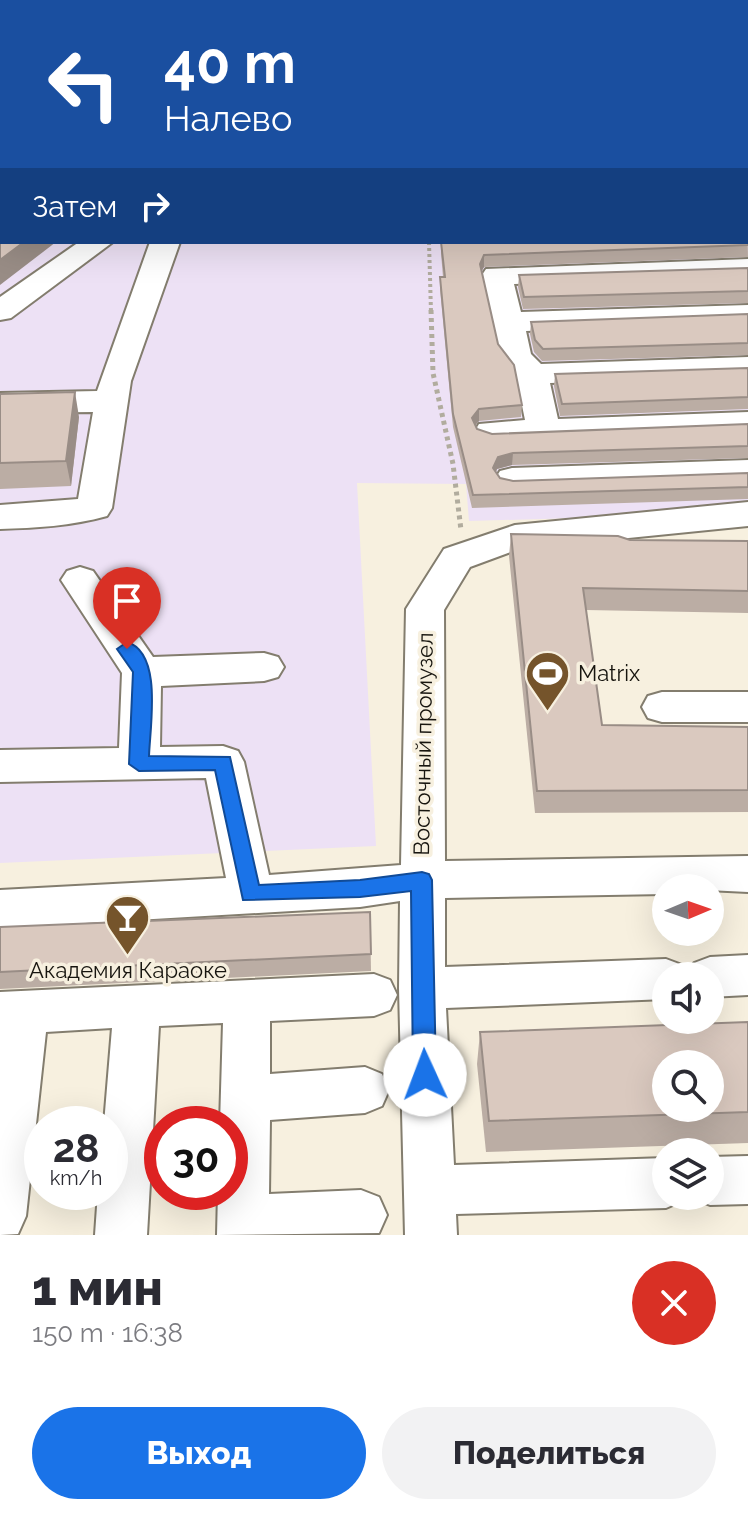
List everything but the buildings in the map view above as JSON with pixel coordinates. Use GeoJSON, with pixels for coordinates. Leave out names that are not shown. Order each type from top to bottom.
{"type":"FeatureCollection","features":[{"type":"Feature","properties":{"kind":"street"},"geometry":{"type":"LineString","coordinates":[[0,311],[95,244]]}},
{"type":"Feature","properties":{"kind":"street"},"geometry":{"type":"LineString","coordinates":[[0,517],[55,515],[94,508],[115,381],[164,244]]}},
{"type":"Feature","properties":{"kind":"street"},"geometry":{"type":"LineString","coordinates":[[544,430],[532,374],[516,356],[497,275],[748,268]]}},
{"type":"Feature","properties":{"kind":"street"},"geometry":{"type":"LineString","coordinates":[[508,322],[748,314]]}},
{"type":"Feature","properties":{"kind":"street"},"geometry":{"type":"LineString","coordinates":[[532,374],[748,367]]}},
{"type":"Feature","properties":{"kind":"street"},"geometry":{"type":"LineString","coordinates":[[0,403],[112,401]]}},
{"type":"Feature","properties":{"kind":"street"},"geometry":{"type":"LineString","coordinates":[[491,432],[748,423]]}},
{"type":"Feature","properties":{"kind":"street"},"geometry":{"type":"LineString","coordinates":[[512,479],[748,471]]}},
{"type":"Feature","properties":{"kind":"street","name":"Восточный промузел"},"geometry":{"type":"LineString","coordinates":[[430,1212],[422,988],[425,609],[457,558],[515,537],[567,543],[748,514]]}},
{"type":"Feature","properties":{"kind":"street"},"geometry":{"type":"LineString","coordinates":[[567,543],[748,547]]}},
{"type":"Feature","properties":{"kind":"street"},"geometry":{"type":"LineString","coordinates":[[80,580],[142,672],[139,764]]}},
{"type":"Feature","properties":{"kind":"street"},"geometry":{"type":"LineString","coordinates":[[142,672],[264,667]]}},
{"type":"Feature","properties":{"kind":"street"},"geometry":{"type":"LineString","coordinates":[[662,707],[748,707]]}},
{"type":"Feature","properties":{"kind":"street"},"geometry":{"type":"LineString","coordinates":[[0,766],[223,762],[251,894]]}},
{"type":"Feature","properties":{"kind":"street"},"geometry":{"type":"LineString","coordinates":[[0,909],[360,889],[422,880],[748,874]]}},
{"type":"Feature","properties":{"kind":"street"},"geometry":{"type":"LineString","coordinates":[[724,976],[748,975]]}},
{"type":"Feature","properties":{"kind":"street"},"geometry":{"type":"LineString","coordinates":[[422,988],[652,980]]}},
{"type":"Feature","properties":{"kind":"street"},"geometry":{"type":"LineString","coordinates":[[0,1216],[13,1012],[374,995]]}},
{"type":"Feature","properties":{"kind":"street"},"geometry":{"type":"LineString","coordinates":[[247,1002],[243,1228],[361,1215]]}},
{"type":"Feature","properties":{"kind":"street"},"geometry":{"type":"LineString","coordinates":[[121,1235],[137,1007]]}},
{"type":"Feature","properties":{"kind":"street"},"geometry":{"type":"LineString","coordinates":[[245,1099],[365,1090]]}},
{"type":"Feature","properties":{"kind":"street"},"geometry":{"type":"LineString","coordinates":[[724,1181],[748,1180]]}},
{"type":"Feature","properties":{"kind":"street"},"geometry":{"type":"LineString","coordinates":[[430,1212],[652,1185]]}},
{"type":"Feature","properties":{"kind":"path"},"geometry":{"type":"LineString","coordinates":[[429,244],[433,373],[453,464],[460,529],[489,546]]}},
{"type":"Feature","properties":{"kind":"shaded area"},"geometry":{"type":"Polygon","coordinates":[[[0,244],[450,244],[452,254],[748,247],[748,513],[469,521],[466,484],[357,483],[376,846],[0,863],[0,244]]]}},
{"type":"Feature","properties":{"kind":"place","name":"Matrix"},"geometry":{"type":"Point","coordinates":[547,712]}},
{"type":"Feature","properties":{"kind":"place","name":"Академия Караоке"},"geometry":{"type":"Point","coordinates":[128,956]}},
{"type":"Feature","properties":{"kind":"route"},"geometry":{"type":"LineString","coordinates":[[127,649],[142,672],[139,764],[223,762],[251,894],[360,889],[422,880],[425,1075]]}}]}
